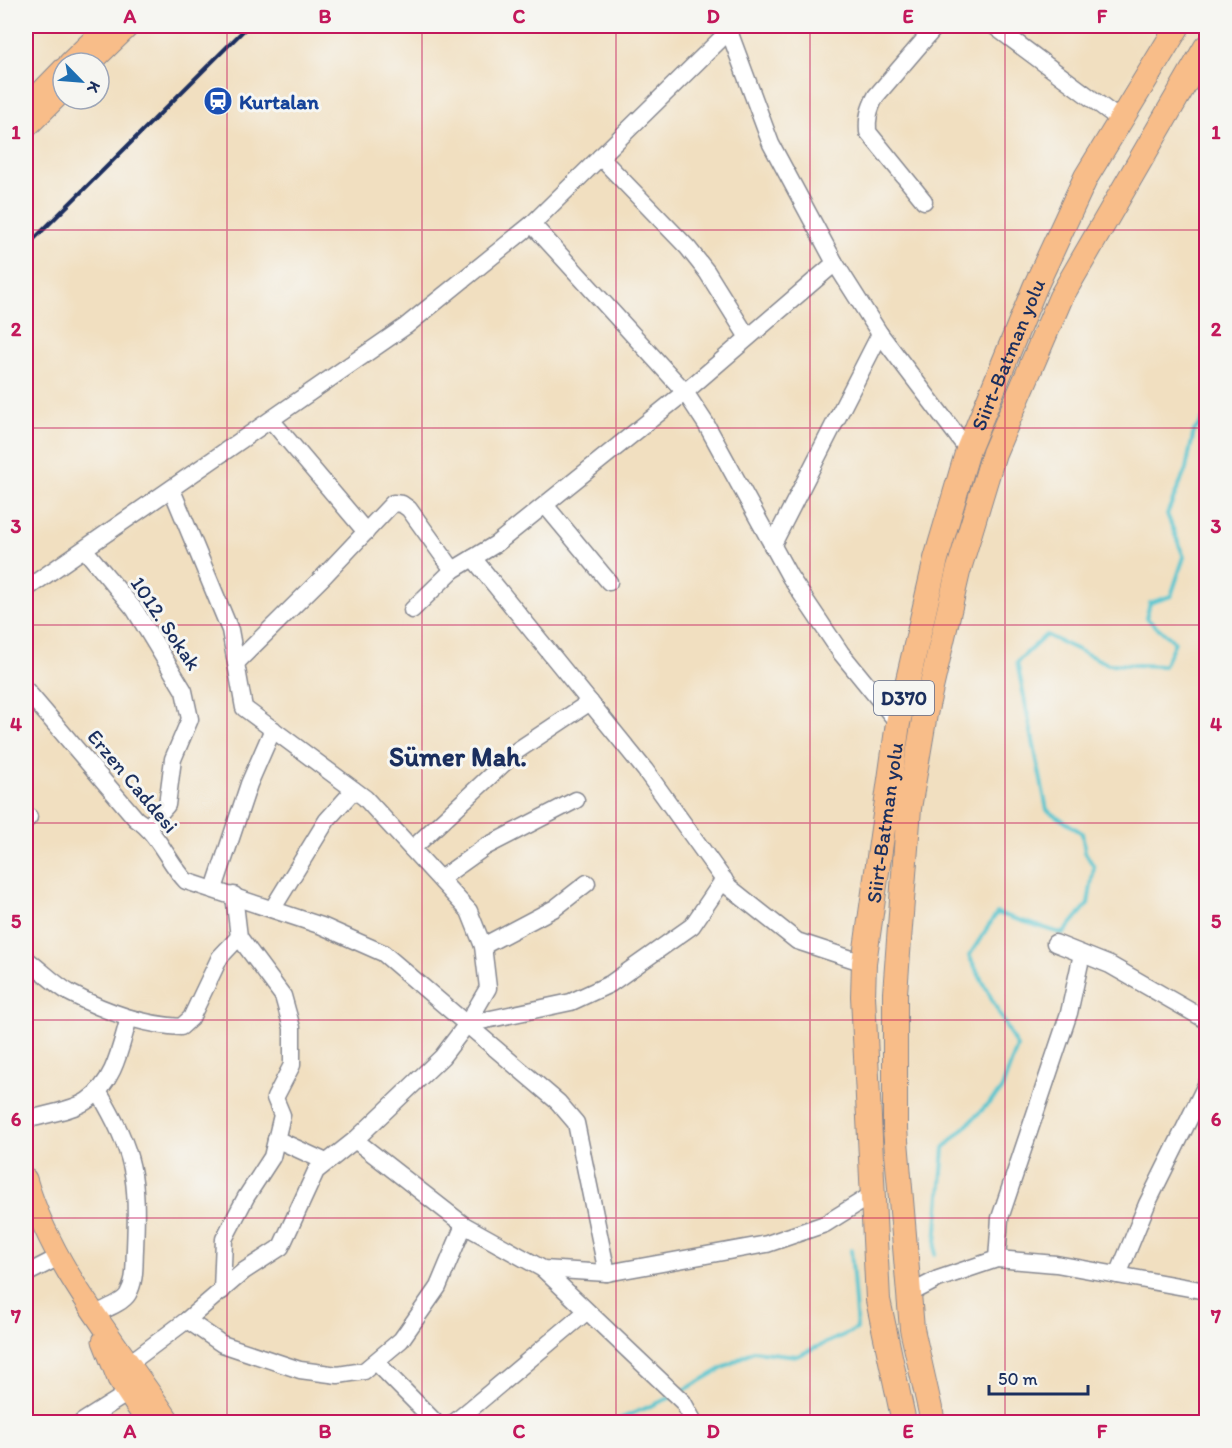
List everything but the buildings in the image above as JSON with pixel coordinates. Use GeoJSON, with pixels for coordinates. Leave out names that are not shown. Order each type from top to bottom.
{"type":"FeatureCollection","features":[{"type":"Feature","properties":{"kind":"highway","name":"Siirt-Batman yolu"},"geometry":{"type":"LineString","coordinates":[[904,1422],[878,1300],[864,963],[898,723],[936,559],[968,450],[1058,237],[1086,177],[1119,119],[1178,26]]}},
{"type":"Feature","properties":{"kind":"highway","name":"Siirt-Batman yolu"},"geometry":{"type":"LineString","coordinates":[[933,1422],[912,1329],[895,1129],[895,993],[909,808],[925,714],[958,572],[994,453],[1061,297],[1206,47]]}},
{"type":"Feature","properties":{"kind":"main road"},"geometry":{"type":"LineString","coordinates":[[81,51],[107,26]]}},
{"type":"Feature","properties":{"kind":"main road"},"geometry":{"type":"LineString","coordinates":[[103,51],[129,26]]}},
{"type":"Feature","properties":{"kind":"main road"},"geometry":{"type":"LineString","coordinates":[[26,107],[51,81]]}},
{"type":"Feature","properties":{"kind":"main road"},"geometry":{"type":"LineString","coordinates":[[26,128],[51,103]]}},
{"type":"Feature","properties":{"kind":"main road"},"geometry":{"type":"LineString","coordinates":[[26,1179],[36,1213],[123,1368],[170,1422]]}},
{"type":"Feature","properties":{"kind":"main road"},"geometry":{"type":"LineString","coordinates":[[123,1368],[128,1393],[147,1422]]}},
{"type":"Feature","properties":{"kind":"street"},"geometry":{"type":"LineString","coordinates":[[924,201],[868,132],[867,122],[869,110],[876,96],[936,26]]}},
{"type":"Feature","properties":{"kind":"street"},"geometry":{"type":"LineString","coordinates":[[994,26],[1119,119]]}},
{"type":"Feature","properties":{"kind":"street"},"geometry":{"type":"LineString","coordinates":[[26,589],[406,326],[532,224],[731,28],[771,144],[835,263],[880,334],[968,450]]}},
{"type":"Feature","properties":{"kind":"street"},"geometry":{"type":"LineString","coordinates":[[600,157],[688,248],[707,272],[747,336]]}},
{"type":"Feature","properties":{"kind":"street"},"geometry":{"type":"LineString","coordinates":[[532,224],[685,392],[706,424],[772,546],[842,653],[898,723]]}},
{"type":"Feature","properties":{"kind":"street"},"geometry":{"type":"LineString","coordinates":[[412,610],[453,570],[496,544],[545,505],[685,392],[747,336],[835,263]]}},
{"type":"Feature","properties":{"kind":"street"},"geometry":{"type":"LineString","coordinates":[[772,546],[880,334]]}},
{"type":"Feature","properties":{"kind":"street"},"geometry":{"type":"LineString","coordinates":[[272,420],[366,532]]}},
{"type":"Feature","properties":{"kind":"street"},"geometry":{"type":"LineString","coordinates":[[123,1368],[187,1320],[244,1271],[281,1247],[316,1171],[355,1140],[442,1057],[467,1024],[488,988],[483,946],[469,911],[354,790],[244,708],[230,630],[172,490]]}},
{"type":"Feature","properties":{"kind":"street"},"geometry":{"type":"LineString","coordinates":[[237,662],[393,503],[402,504],[409,509],[453,570]]}},
{"type":"Feature","properties":{"kind":"street"},"geometry":{"type":"LineString","coordinates":[[545,505],[609,582]]}},
{"type":"Feature","properties":{"kind":"street","name":"1012. Sokak"},"geometry":{"type":"LineString","coordinates":[[85,550],[135,610],[184,691],[190,718],[173,759],[167,805],[148,827]]}},
{"type":"Feature","properties":{"kind":"street"},"geometry":{"type":"LineString","coordinates":[[473,558],[645,770],[724,879],[797,941],[864,963]]}},
{"type":"Feature","properties":{"kind":"street","name":"Erzen Caddesi"},"geometry":{"type":"LineString","coordinates":[[26,690],[136,819],[148,827],[186,881],[273,908],[322,926],[383,953],[416,984],[467,1024],[558,1102],[576,1123],[607,1273]]}},
{"type":"Feature","properties":{"kind":"street"},"geometry":{"type":"LineString","coordinates":[[412,849],[518,750],[590,702]]}},
{"type":"Feature","properties":{"kind":"street"},"geometry":{"type":"LineString","coordinates":[[214,889],[249,784],[273,729]]}},
{"type":"Feature","properties":{"kind":"street"},"geometry":{"type":"LineString","coordinates":[[273,908],[327,820],[354,790]]}},
{"type":"Feature","properties":{"kind":"street"},"geometry":{"type":"LineString","coordinates":[[440,879],[485,847],[576,800]]}},
{"type":"Feature","properties":{"kind":"street"},"geometry":{"type":"LineString","coordinates":[[467,1024],[571,1002],[610,984],[692,926],[724,879]]}},
{"type":"Feature","properties":{"kind":"street"},"geometry":{"type":"LineString","coordinates":[[483,946],[555,908],[587,883]]}},
{"type":"Feature","properties":{"kind":"street"},"geometry":{"type":"LineString","coordinates":[[222,1290],[224,1239],[246,1197],[272,1157],[282,1115],[275,1098],[292,1065],[292,1028],[283,996],[239,937],[234,895]]}},
{"type":"Feature","properties":{"kind":"street"},"geometry":{"type":"LineString","coordinates":[[26,959],[69,992],[129,1018],[164,1026],[181,1027],[191,1017],[220,957],[239,937]]}},
{"type":"Feature","properties":{"kind":"street"},"geometry":{"type":"LineString","coordinates":[[1055,943],[1110,965],[1206,1020]]}},
{"type":"Feature","properties":{"kind":"street"},"geometry":{"type":"LineString","coordinates":[[997,1259],[1000,1218],[1069,1013],[1083,954]]}},
{"type":"Feature","properties":{"kind":"street"},"geometry":{"type":"LineString","coordinates":[[26,1120],[87,1101],[98,1091],[114,1069],[129,1018]]}},
{"type":"Feature","properties":{"kind":"street"},"geometry":{"type":"LineString","coordinates":[[1118,1275],[1147,1204],[1206,1085]]}},
{"type":"Feature","properties":{"kind":"street"},"geometry":{"type":"LineString","coordinates":[[93,1315],[127,1296],[134,1281],[136,1209],[136,1182],[129,1151],[98,1091]]}},
{"type":"Feature","properties":{"kind":"street"},"geometry":{"type":"LineString","coordinates":[[276,1139],[326,1162]]}},
{"type":"Feature","properties":{"kind":"street"},"geometry":{"type":"LineString","coordinates":[[355,1140],[464,1226],[543,1269],[683,1402],[694,1422]]}},
{"type":"Feature","properties":{"kind":"street"},"geometry":{"type":"LineString","coordinates":[[543,1269],[607,1273],[767,1244],[825,1224],[873,1194]]}},
{"type":"Feature","properties":{"kind":"street"},"geometry":{"type":"LineString","coordinates":[[187,1320],[222,1344],[300,1370],[338,1375],[364,1371],[401,1340],[438,1287],[464,1226]]}},
{"type":"Feature","properties":{"kind":"street"},"geometry":{"type":"LineString","coordinates":[[26,1274],[59,1257]]}},
{"type":"Feature","properties":{"kind":"street"},"geometry":{"type":"LineString","coordinates":[[909,1294],[938,1279],[997,1259],[1056,1264],[1206,1291]]}},
{"type":"Feature","properties":{"kind":"street"},"geometry":{"type":"LineString","coordinates":[[454,1422],[586,1312]]}},
{"type":"Feature","properties":{"kind":"street"},"geometry":{"type":"LineString","coordinates":[[376,1362],[435,1422]]}},
{"type":"Feature","properties":{"kind":"street"},"geometry":{"type":"LineString","coordinates":[[82,1422],[128,1393]]}},
{"type":"Feature","properties":{"kind":"waterway"},"geometry":{"type":"LineString","coordinates":[[1206,291],[1206,306]]}},
{"type":"Feature","properties":{"kind":"waterway"},"geometry":{"type":"LineString","coordinates":[[935,1254],[944,1148],[1001,1091],[1017,1047],[969,956],[997,913],[1063,934],[1088,904],[1094,867],[1085,852],[1082,833],[1047,810],[1017,662],[1046,635],[1108,664],[1164,666],[1175,642],[1146,618],[1150,603],[1171,596],[1184,557],[1167,514],[1186,469],[1194,431],[1206,416]]}},
{"type":"Feature","properties":{"kind":"waterway"},"geometry":{"type":"LineString","coordinates":[[679,1393],[753,1351],[797,1356],[857,1329],[851,1250]]}},
{"type":"Feature","properties":{"kind":"waterway"},"geometry":{"type":"LineString","coordinates":[[612,1422],[672,1397]]}},
{"type":"Feature","properties":{"kind":"railway"},"geometry":{"type":"LineString","coordinates":[[26,247],[248,26]]}},
{"type":"Feature","properties":{"kind":"place","name":"Kurtalan"},"geometry":{"type":"Point","coordinates":[218,101]}},
{"type":"Feature","properties":{"kind":"district","name":"Sümer Mah."},"geometry":{"type":"Point","coordinates":[458,756]}}]}
